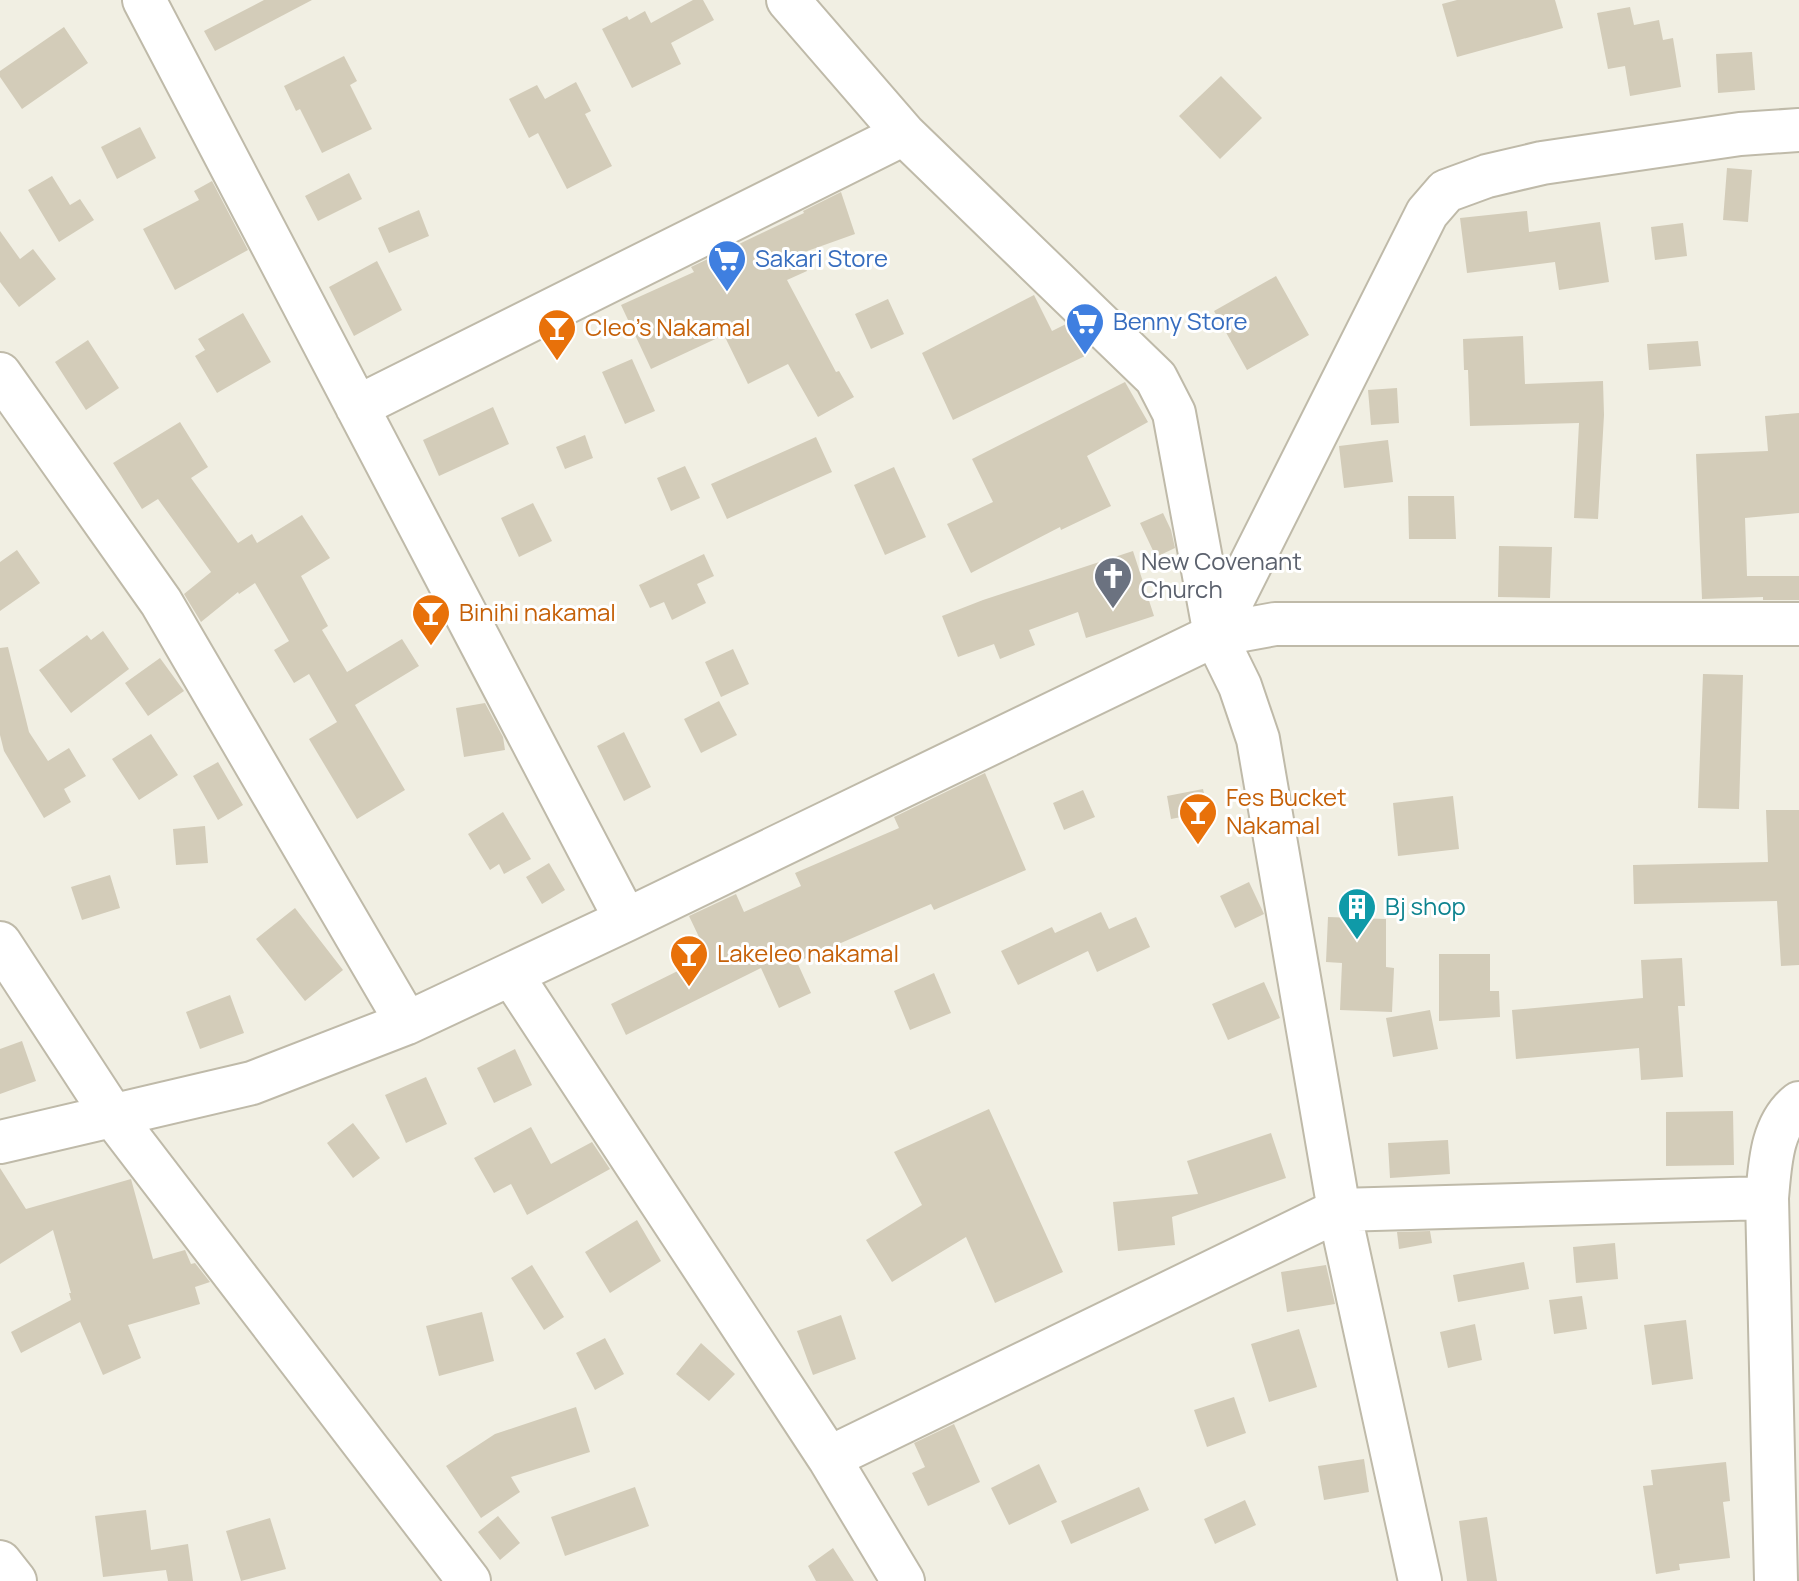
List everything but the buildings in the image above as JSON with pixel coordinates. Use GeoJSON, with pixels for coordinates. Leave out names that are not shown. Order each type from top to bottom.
{"type":"FeatureCollection","features":[{"type":"Feature","properties":{"kind":"street"},"geometry":{"type":"LineString","coordinates":[[144,0],[626,920]]}},
{"type":"Feature","properties":{"kind":"street"},"geometry":{"type":"LineString","coordinates":[[788,0],[904,134],[1156,378],[1174,413],[1215,635],[1240,686],[1258,739],[1339,1210],[1420,1581]]}},
{"type":"Feature","properties":{"kind":"street"},"geometry":{"type":"LineString","coordinates":[[1215,635],[1427,213],[1446,191],[1487,176],[1542,163],[1740,134],[1799,130]]}},
{"type":"Feature","properties":{"kind":"street"},"geometry":{"type":"LineString","coordinates":[[357,407],[904,134]]}},
{"type":"Feature","properties":{"kind":"street"},"geometry":{"type":"LineString","coordinates":[[0,374],[161,602],[407,1023]]}},
{"type":"Feature","properties":{"kind":"street"},"geometry":{"type":"LineString","coordinates":[[0,1142],[252,1083],[407,1023],[1215,635],[1275,624],[1799,624]]}},
{"type":"Feature","properties":{"kind":"street"},"geometry":{"type":"LineString","coordinates":[[0,943],[113,1116],[469,1581]]}},
{"type":"Feature","properties":{"kind":"street"},"geometry":{"type":"LineString","coordinates":[[511,974],[829,1458],[903,1581]]}},
{"type":"Feature","properties":{"kind":"street"},"geometry":{"type":"LineString","coordinates":[[1784,1555],[1767,1198],[1772,1149],[1790,1110],[1799,1103]]}},
{"type":"Feature","properties":{"kind":"street"},"geometry":{"type":"LineString","coordinates":[[829,1458],[1339,1210],[1767,1198]]}},
{"type":"Feature","properties":{"kind":"street"},"geometry":{"type":"LineString","coordinates":[[0,1562],[15,1581]]}},
{"type":"Feature","properties":{"kind":"place","name":"Sakari Store"},"geometry":{"type":"Point","coordinates":[727,293]}},
{"type":"Feature","properties":{"kind":"place","name":"Benny Store"},"geometry":{"type":"Point","coordinates":[1085,356]}},
{"type":"Feature","properties":{"kind":"place","name":"Cleo's Nakamal"},"geometry":{"type":"Point","coordinates":[557,362]}},
{"type":"Feature","properties":{"kind":"place","name":"New Covenant Church"},"geometry":{"type":"Point","coordinates":[1113,610]}},
{"type":"Feature","properties":{"kind":"place","name":"Binihi nakamal"},"geometry":{"type":"Point","coordinates":[431,647]}},
{"type":"Feature","properties":{"kind":"place","name":"Fes Bucket Nakamal"},"geometry":{"type":"Point","coordinates":[1198,846]}},
{"type":"Feature","properties":{"kind":"place","name":"Bj shop"},"geometry":{"type":"Point","coordinates":[1357,941]}},
{"type":"Feature","properties":{"kind":"place","name":"Lakeleo nakamal"},"geometry":{"type":"Point","coordinates":[689,988]}}]}
